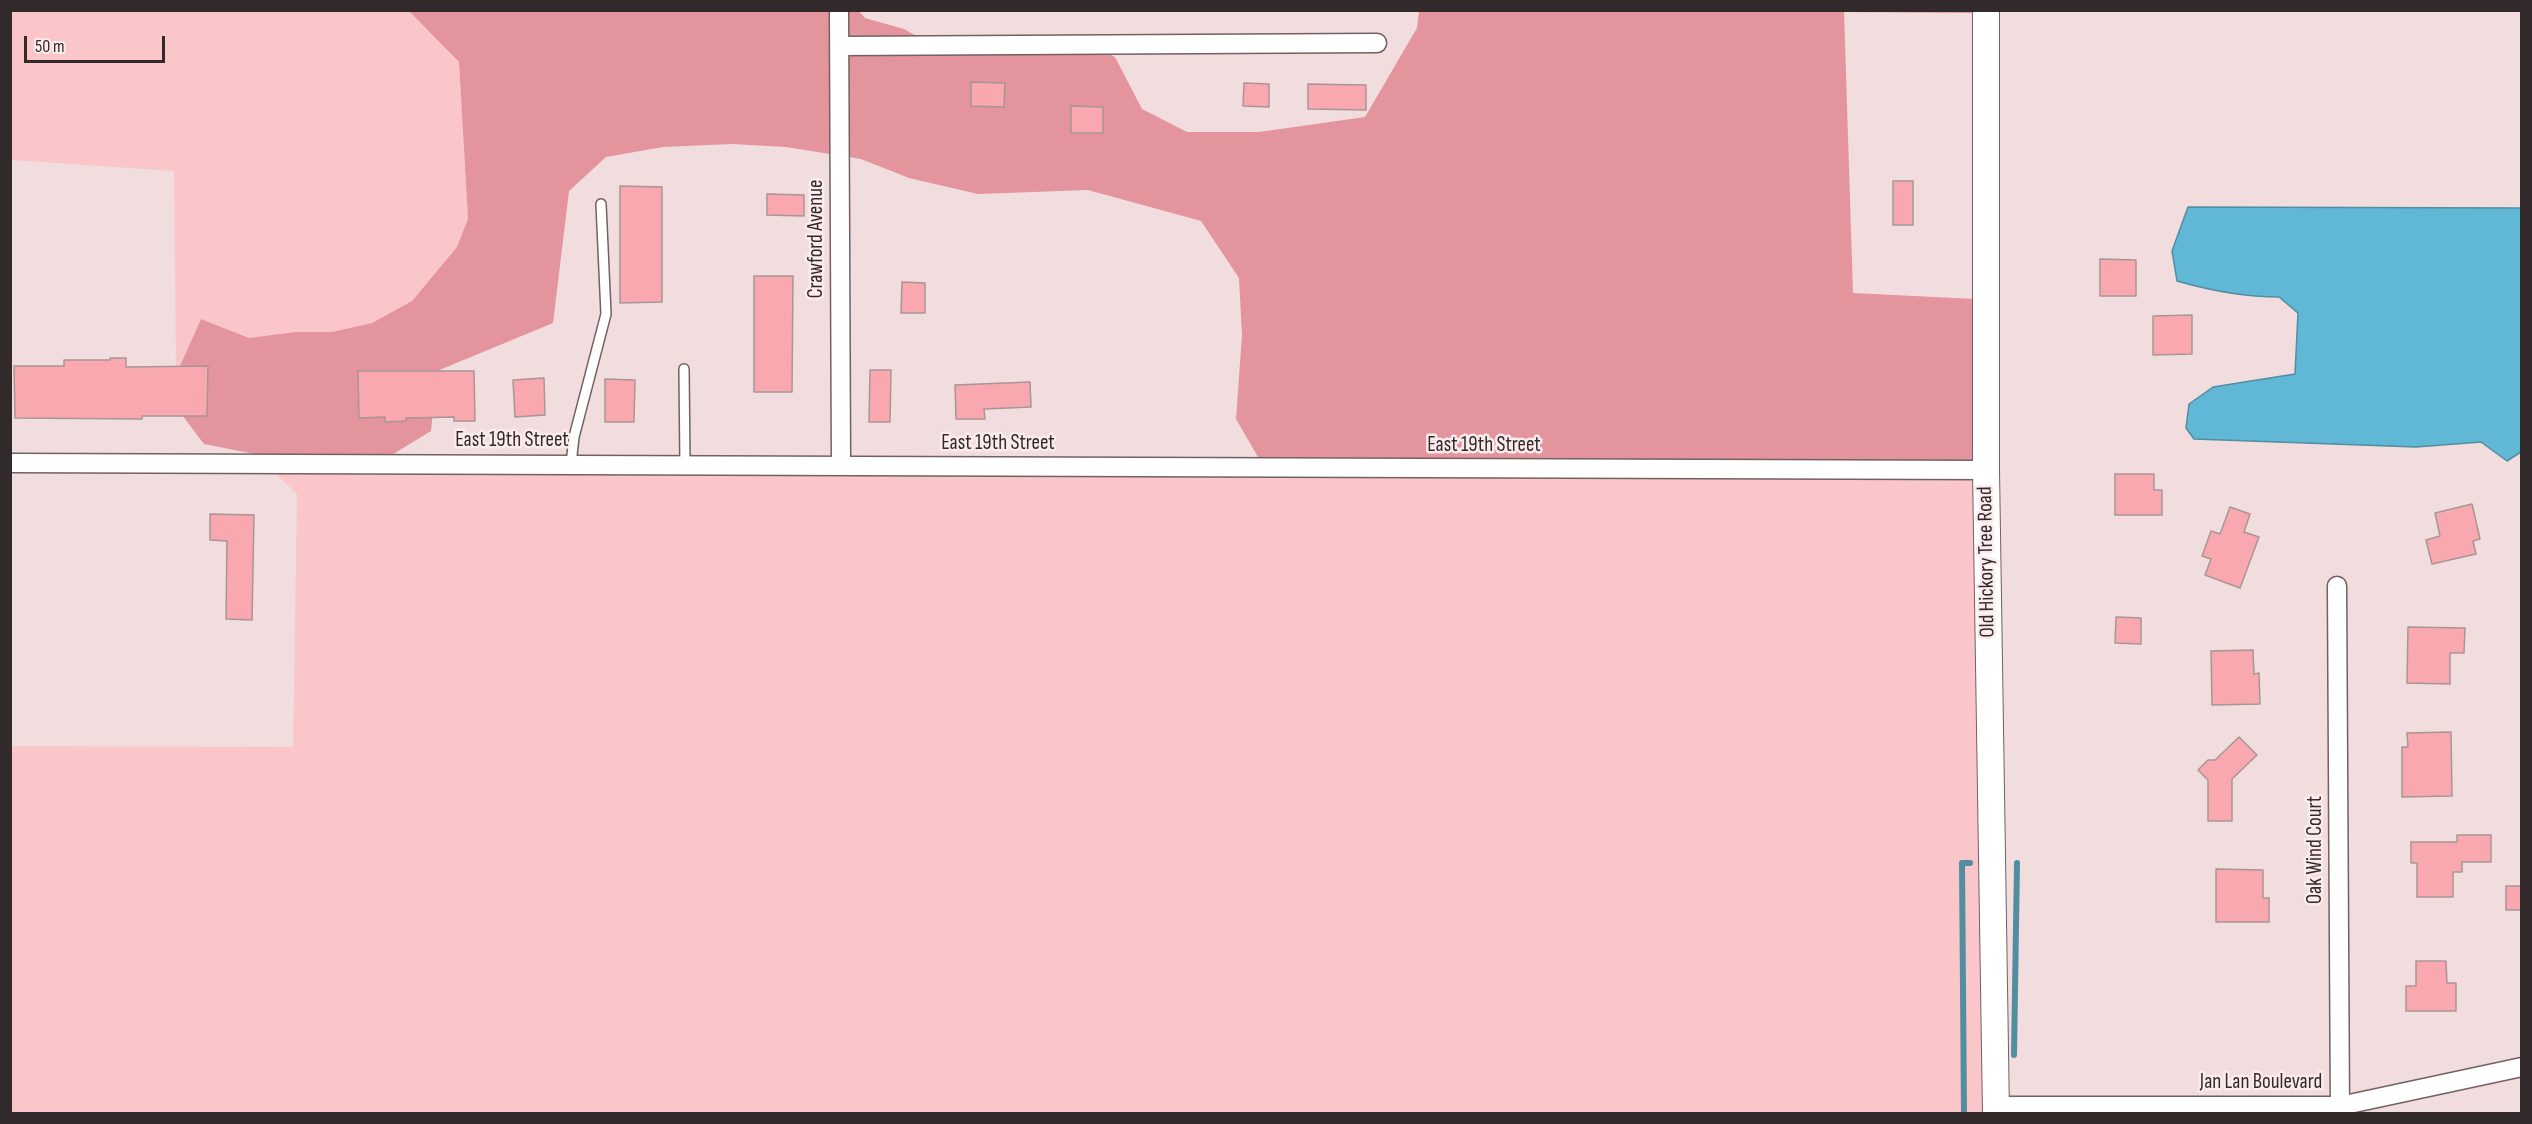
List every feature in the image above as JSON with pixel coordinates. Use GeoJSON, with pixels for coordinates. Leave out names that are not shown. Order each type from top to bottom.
{"type":"FeatureCollection","features":[{"type":"Feature","properties":{"kind":"street","name":"Crawford Avenue"},"geometry":{"type":"LineString","coordinates":[[838,10],[841,466]]}},
{"type":"Feature","properties":{"kind":"street","name":"Old Hickory Tree Road"},"geometry":{"type":"LineString","coordinates":[[1986,10],[1986,470],[1996,1110]]}},
{"type":"Feature","properties":{"kind":"street"},"geometry":{"type":"LineString","coordinates":[[839,46],[1377,43]]}},
{"type":"Feature","properties":{"kind":"street","name":"East 19th Street"},"geometry":{"type":"LineString","coordinates":[[10,464],[1986,470]]}},
{"type":"Feature","properties":{"kind":"street","name":"Oak Wind Court"},"geometry":{"type":"LineString","coordinates":[[2337,586],[2340,1110]]}},
{"type":"Feature","properties":{"kind":"street","name":"Jan Lan Boulevard"},"geometry":{"type":"LineString","coordinates":[[1996,1110],[2340,1110],[2522,1067]]}},
{"type":"Feature","properties":{"kind":"lane"},"geometry":{"type":"LineString","coordinates":[[571,464],[574,437],[606,314],[601,204]]}},
{"type":"Feature","properties":{"kind":"lane"},"geometry":{"type":"LineString","coordinates":[[684,369],[685,465]]}},
{"type":"Feature","properties":{"kind":"shaded area"},"geometry":{"type":"Polygon","coordinates":[[[858,10],[865,18],[904,29],[930,44],[1072,37],[1115,57],[1142,109],[1187,132],[1259,132],[1365,117],[1417,28],[1419,11],[1976,11],[1976,13],[1844,12],[1853,293],[1975,299],[1976,462],[1258,457],[1236,419],[1242,335],[1239,278],[1201,221],[1088,190],[978,194],[909,178],[861,159],[786,147],[732,144],[663,147],[606,157],[569,191],[553,323],[437,371],[431,431],[390,456],[318,459],[255,454],[204,444],[182,415],[176,375],[201,319],[249,338],[295,332],[332,332],[372,323],[412,301],[457,247],[468,219],[459,62],[409,11],[858,10]]]}},
{"type":"Feature","properties":{"kind":"shaded area"},"geometry":{"type":"Polygon","coordinates":[[[10,11],[409,11],[459,62],[468,220],[457,247],[412,301],[372,323],[332,332],[295,332],[249,338],[201,319],[176,375],[174,171],[11,160],[10,11]]]}},
{"type":"Feature","properties":{"kind":"shaded area"},"geometry":{"type":"Polygon","coordinates":[[[255,454],[318,459],[390,456],[1976,462],[1986,1113],[11,1114],[11,746],[293,747],[297,494],[255,454]]]}},
{"type":"Feature","properties":{"kind":"water"},"geometry":{"type":"Polygon","coordinates":[[[2188,207],[2521,208],[2521,452],[2507,461],[2481,442],[2416,447],[2194,439],[2186,428],[2189,404],[2213,387],[2295,374],[2298,313],[2279,297],[2228,293],[2177,281],[2172,251],[2188,207]]]}},
{"type":"Feature","properties":{"kind":"building"},"geometry":{"type":"Polygon","coordinates":[[[971,82],[1005,83],[1004,107],[971,106],[971,82]]]}},
{"type":"Feature","properties":{"kind":"building"},"geometry":{"type":"Polygon","coordinates":[[[1244,83],[1269,84],[1269,107],[1243,106],[1244,83]]]}},
{"type":"Feature","properties":{"kind":"building"},"geometry":{"type":"Polygon","coordinates":[[[1308,84],[1366,85],[1366,110],[1308,109],[1308,84]]]}},
{"type":"Feature","properties":{"kind":"building"},"geometry":{"type":"Polygon","coordinates":[[[1071,106],[1103,107],[1103,133],[1071,133],[1071,106]]]}},
{"type":"Feature","properties":{"kind":"building"},"geometry":{"type":"Polygon","coordinates":[[[1893,181],[1913,181],[1913,225],[1893,225],[1893,181]]]}},
{"type":"Feature","properties":{"kind":"building"},"geometry":{"type":"Polygon","coordinates":[[[620,186],[662,187],[662,302],[620,303],[620,186]]]}},
{"type":"Feature","properties":{"kind":"building"},"geometry":{"type":"Polygon","coordinates":[[[767,194],[804,195],[804,216],[767,215],[767,194]]]}},
{"type":"Feature","properties":{"kind":"building"},"geometry":{"type":"Polygon","coordinates":[[[2100,259],[2136,260],[2136,296],[2100,296],[2100,259]]]}},
{"type":"Feature","properties":{"kind":"building"},"geometry":{"type":"Polygon","coordinates":[[[754,276],[793,276],[792,392],[754,392],[754,276]]]}},
{"type":"Feature","properties":{"kind":"building"},"geometry":{"type":"Polygon","coordinates":[[[902,282],[925,283],[925,313],[901,313],[902,282]]]}},
{"type":"Feature","properties":{"kind":"building"},"geometry":{"type":"Polygon","coordinates":[[[2192,315],[2192,354],[2153,355],[2153,316],[2192,315]]]}},
{"type":"Feature","properties":{"kind":"building"},"geometry":{"type":"Polygon","coordinates":[[[110,358],[126,358],[126,367],[208,366],[207,416],[142,416],[142,419],[15,418],[14,366],[64,366],[64,360],[110,360],[110,358]]]}},
{"type":"Feature","properties":{"kind":"building"},"geometry":{"type":"Polygon","coordinates":[[[870,370],[891,370],[890,422],[869,422],[870,370]]]}},
{"type":"Feature","properties":{"kind":"building"},"geometry":{"type":"Polygon","coordinates":[[[358,371],[474,371],[475,421],[454,421],[454,417],[406,418],[406,421],[385,422],[385,417],[359,418],[358,371]]]}},
{"type":"Feature","properties":{"kind":"building"},"geometry":{"type":"Polygon","coordinates":[[[544,378],[545,415],[515,417],[513,380],[544,378]]]}},
{"type":"Feature","properties":{"kind":"building"},"geometry":{"type":"Polygon","coordinates":[[[605,379],[635,380],[634,422],[605,422],[605,379]]]}},
{"type":"Feature","properties":{"kind":"building"},"geometry":{"type":"Polygon","coordinates":[[[1030,382],[1031,407],[984,409],[985,419],[956,419],[955,385],[1030,382]]]}},
{"type":"Feature","properties":{"kind":"building"},"geometry":{"type":"Polygon","coordinates":[[[2115,474],[2154,474],[2154,490],[2162,490],[2162,515],[2115,515],[2115,474]]]}},
{"type":"Feature","properties":{"kind":"building"},"geometry":{"type":"Polygon","coordinates":[[[2472,504],[2480,539],[2473,541],[2476,554],[2432,564],[2426,540],[2440,536],[2435,513],[2472,504]]]}},
{"type":"Feature","properties":{"kind":"building"},"geometry":{"type":"Polygon","coordinates":[[[2230,507],[2250,514],[2244,532],[2259,537],[2240,588],[2205,575],[2211,559],[2202,556],[2211,531],[2220,534],[2230,507]]]}},
{"type":"Feature","properties":{"kind":"building"},"geometry":{"type":"Polygon","coordinates":[[[210,514],[254,515],[252,620],[226,619],[227,541],[210,540],[210,514]]]}},
{"type":"Feature","properties":{"kind":"building"},"geometry":{"type":"Polygon","coordinates":[[[2116,617],[2141,618],[2141,644],[2115,643],[2116,617]]]}},
{"type":"Feature","properties":{"kind":"building"},"geometry":{"type":"Polygon","coordinates":[[[2408,627],[2465,628],[2464,653],[2450,653],[2450,684],[2407,683],[2408,627]]]}},
{"type":"Feature","properties":{"kind":"building"},"geometry":{"type":"Polygon","coordinates":[[[2253,650],[2254,674],[2259,673],[2260,704],[2212,705],[2211,651],[2253,650]]]}},
{"type":"Feature","properties":{"kind":"building"},"geometry":{"type":"Polygon","coordinates":[[[2451,732],[2452,796],[2402,797],[2402,747],[2408,747],[2407,733],[2451,732]]]}},
{"type":"Feature","properties":{"kind":"building"},"geometry":{"type":"Polygon","coordinates":[[[2239,737],[2257,755],[2232,779],[2232,821],[2208,821],[2208,780],[2198,770],[2208,760],[2215,760],[2239,737]]]}},
{"type":"Feature","properties":{"kind":"building"},"geometry":{"type":"Polygon","coordinates":[[[2457,835],[2491,835],[2491,862],[2462,862],[2462,872],[2453,872],[2453,897],[2417,897],[2417,863],[2411,863],[2411,842],[2457,842],[2457,835]]]}},
{"type":"Feature","properties":{"kind":"building"},"geometry":{"type":"Polygon","coordinates":[[[2216,869],[2263,870],[2263,898],[2269,898],[2269,922],[2216,922],[2216,869]]]}},
{"type":"Feature","properties":{"kind":"building"},"geometry":{"type":"Polygon","coordinates":[[[2506,886],[2522,886],[2522,910],[2506,910],[2506,886]]]}},
{"type":"Feature","properties":{"kind":"building"},"geometry":{"type":"Polygon","coordinates":[[[2416,961],[2446,961],[2447,983],[2456,983],[2456,1011],[2406,1011],[2406,986],[2416,986],[2416,961]]]}},
{"type":"Feature","properties":{"kind":"waterway"},"geometry":{"type":"LineString","coordinates":[[1964,1114],[1962,863],[1970,863]]}},
{"type":"Feature","properties":{"kind":"waterway"},"geometry":{"type":"LineString","coordinates":[[2014,1055],[2017,863]]}}]}
